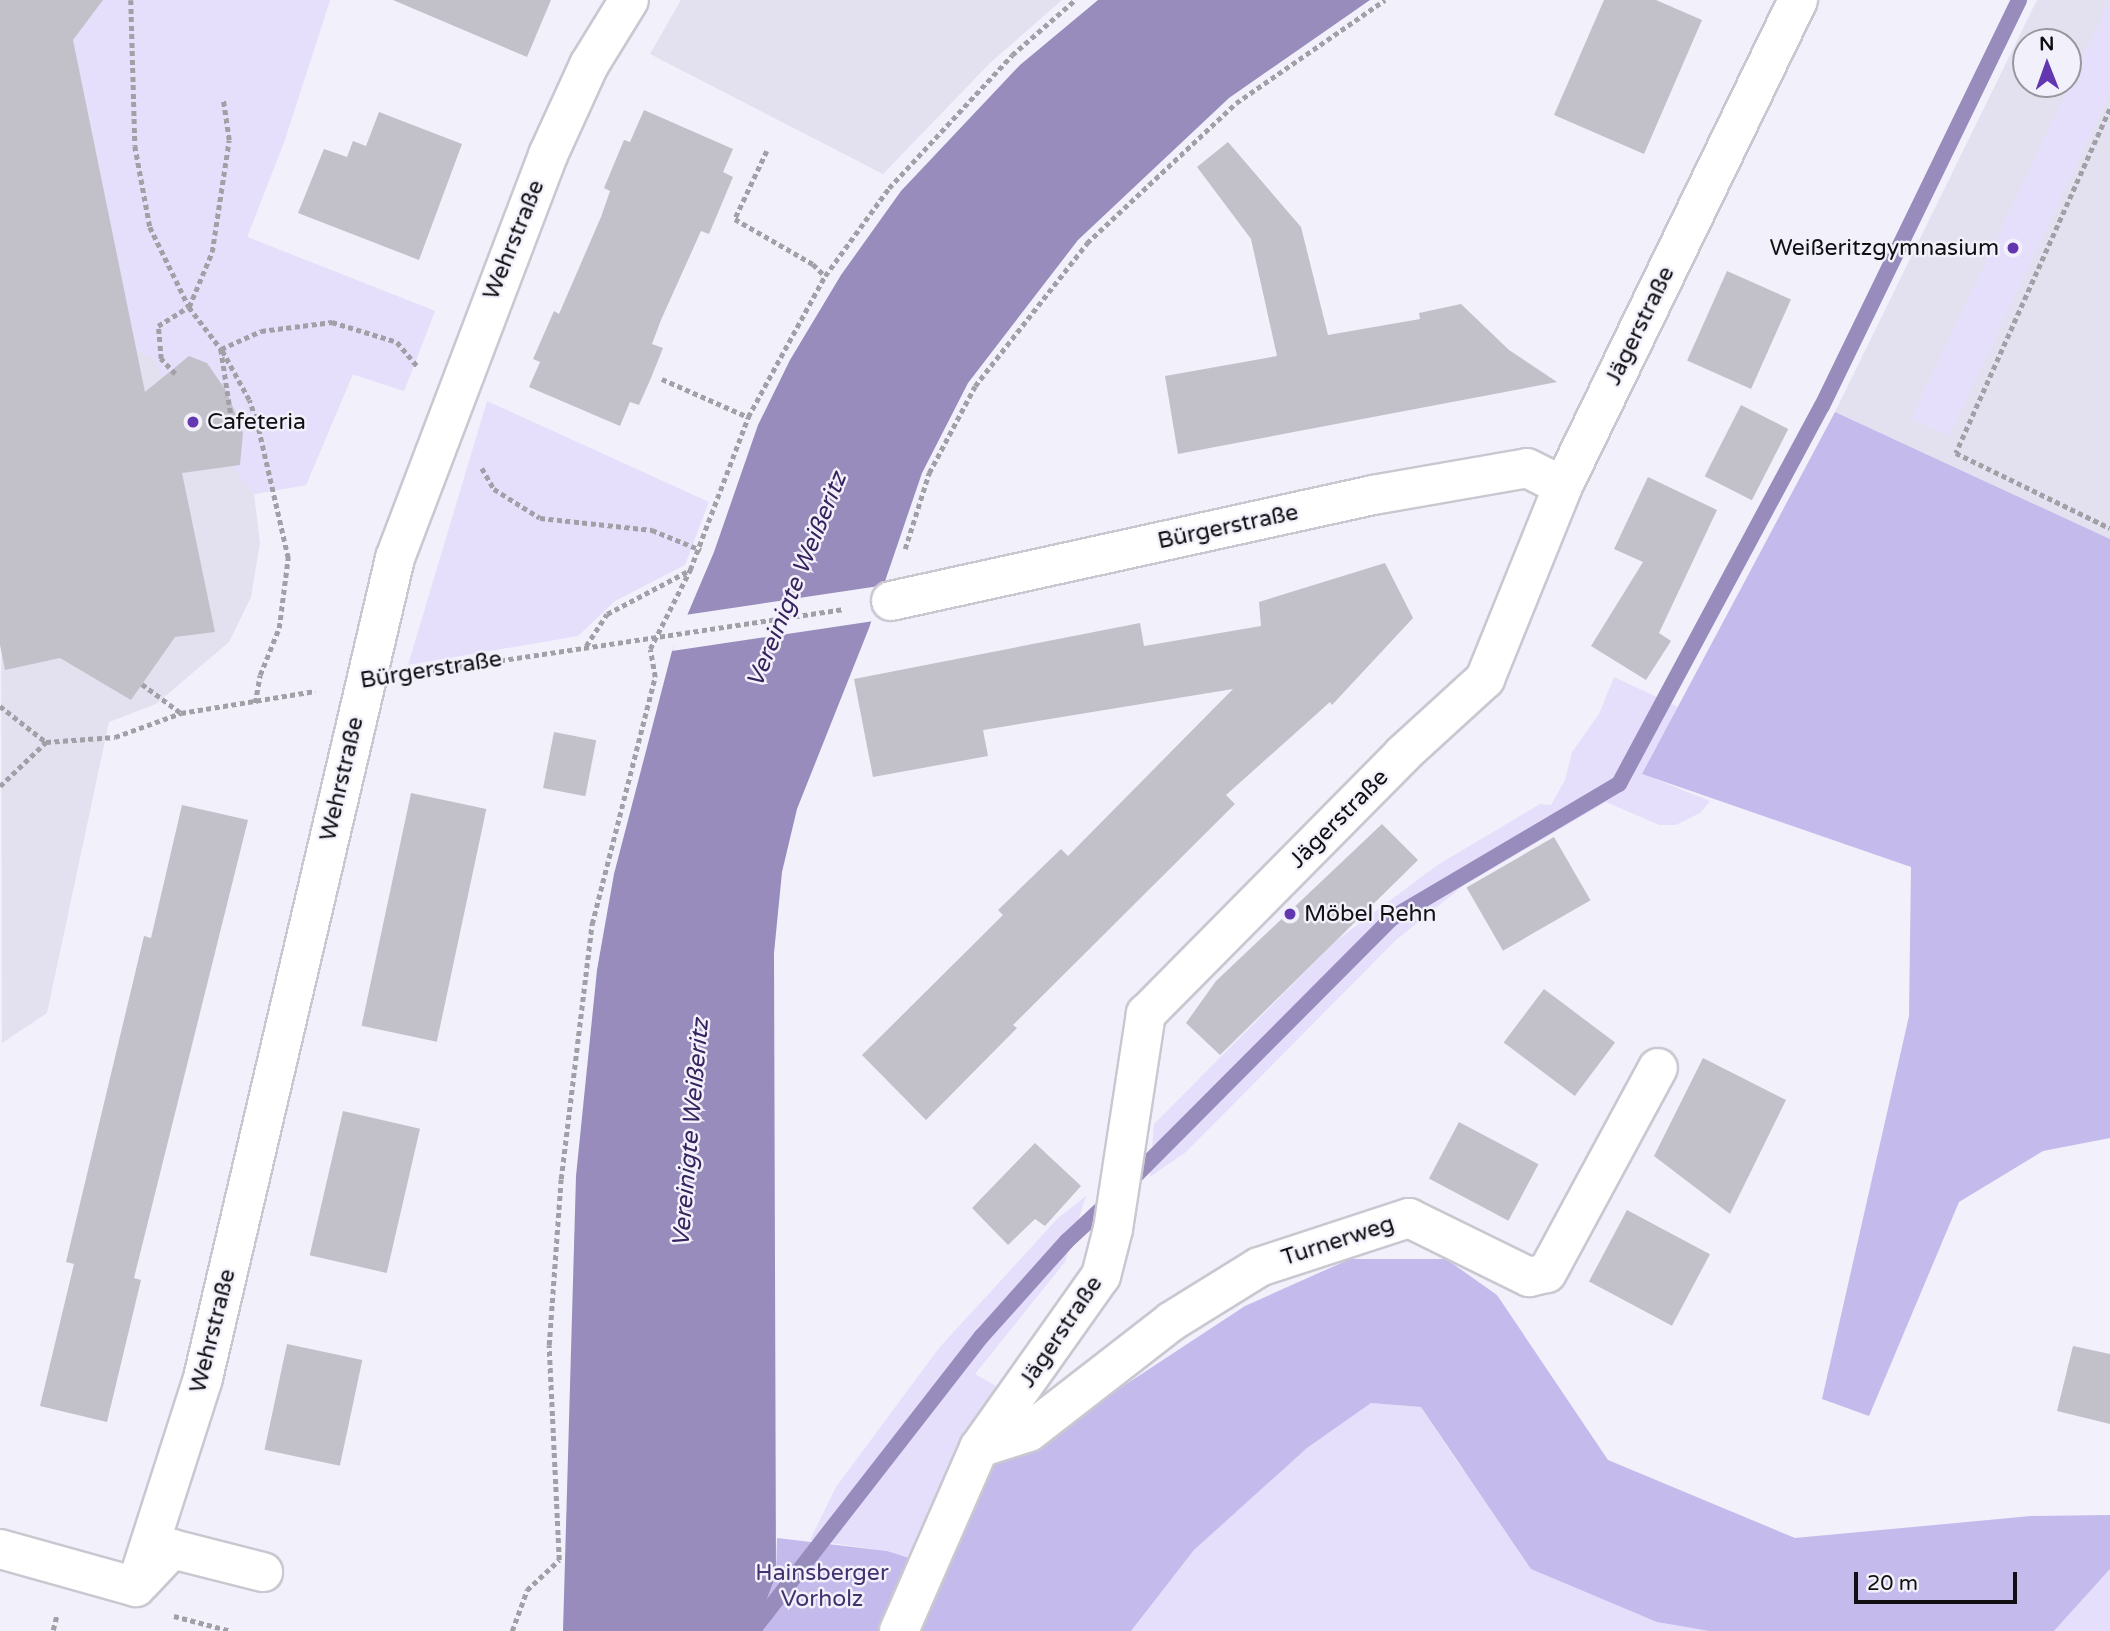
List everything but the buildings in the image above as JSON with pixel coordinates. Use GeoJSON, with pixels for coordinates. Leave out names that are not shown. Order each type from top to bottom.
{"type":"FeatureCollection","features":[{"type":"Feature","properties":{"kind":"street","name":"Wehrstraße"},"geometry":{"type":"LineString","coordinates":[[148,1600],[203,1378],[395,558],[451,401],[548,155],[589,65],[629,0]]}},
{"type":"Feature","properties":{"kind":"street","name":"Jägerstraße"},"geometry":{"type":"LineString","coordinates":[[900,1631],[979,1448],[1101,1276],[1113,1229],[1146,1014],[1404,754],[1485,679],[1563,486],[1798,0]]}},
{"type":"Feature","properties":{"kind":"street","name":"Bürgerstraße"},"geometry":{"type":"LineString","coordinates":[[874,604],[1373,495],[1527,468],[1563,486]]}},
{"type":"Feature","properties":{"kind":"street","name":"Turnerweg"},"geometry":{"type":"LineString","coordinates":[[979,1448],[1029,1432],[1172,1321],[1259,1267],[1409,1218],[1529,1277],[1547,1272],[1658,1068]]}},
{"type":"Feature","properties":{"kind":"street"},"geometry":{"type":"LineString","coordinates":[[0,1549],[148,1600],[172,1549],[263,1572]]}},
{"type":"Feature","properties":{"kind":"path"},"geometry":{"type":"LineString","coordinates":[[131,0],[135,146],[150,227],[189,307],[221,349],[249,400],[272,473],[288,558],[279,628],[260,675],[255,704]]}},
{"type":"Feature","properties":{"kind":"path"},"geometry":{"type":"LineString","coordinates":[[512,1631],[527,1590],[559,1560],[549,1345],[561,1179],[592,924],[655,677],[650,649],[701,550],[748,417],[825,276],[889,188],[1012,55],[1075,0]]}},
{"type":"Feature","properties":{"kind":"path"},"geometry":{"type":"LineString","coordinates":[[874,604],[929,473],[975,386],[1087,243],[1236,103],[1385,0]]}},
{"type":"Feature","properties":{"kind":"path"},"geometry":{"type":"LineString","coordinates":[[175,374],[161,359],[158,326],[189,307],[212,252],[229,140],[223,99]]}},
{"type":"Feature","properties":{"kind":"path"},"geometry":{"type":"LineString","coordinates":[[2110,109],[1956,453],[2110,528]]}},
{"type":"Feature","properties":{"kind":"path"},"geometry":{"type":"LineString","coordinates":[[767,151],[735,219],[813,264],[825,276]]}},
{"type":"Feature","properties":{"kind":"path"},"geometry":{"type":"LineString","coordinates":[[221,349],[261,331],[332,322],[397,342],[470,420],[482,468],[494,489],[540,518],[652,530],[701,550]]}},
{"type":"Feature","properties":{"kind":"path"},"geometry":{"type":"LineString","coordinates":[[221,349],[233,428]]}},
{"type":"Feature","properties":{"kind":"path"},"geometry":{"type":"LineString","coordinates":[[662,379],[748,417]]}},
{"type":"Feature","properties":{"kind":"path"},"geometry":{"type":"LineString","coordinates":[[586,646],[607,614],[690,570]]}},
{"type":"Feature","properties":{"kind":"path","name":"Bürgerstraße"},"geometry":{"type":"LineString","coordinates":[[46,742],[115,737],[181,713],[255,704],[365,679],[874,604]]}},
{"type":"Feature","properties":{"kind":"path"},"geometry":{"type":"LineString","coordinates":[[142,684],[181,713]]}},
{"type":"Feature","properties":{"kind":"path"},"geometry":{"type":"LineString","coordinates":[[0,706],[46,742],[0,786]]}},
{"type":"Feature","properties":{"kind":"path"},"geometry":{"type":"LineString","coordinates":[[148,1600],[227,1630]]}},
{"type":"Feature","properties":{"kind":"shaded area"},"geometry":{"type":"Polygon","coordinates":[[[0,0],[330,0],[284,142],[247,237],[435,311],[404,391],[353,374],[306,485],[254,494],[260,543],[251,597],[229,642],[156,704],[109,722],[47,1013],[2,1043],[0,0]]]}},
{"type":"Feature","properties":{"kind":"shaded area"},"geometry":{"type":"Polygon","coordinates":[[[91,0],[330,0],[284,142],[247,237],[435,311],[404,391],[352,374],[306,485],[254,494],[232,466],[241,457],[243,433],[236,411],[207,363],[174,384],[160,375],[156,359],[137,351],[71,31],[84,25],[93,14],[91,0]]]}},
{"type":"Feature","properties":{"kind":"shaded area"},"geometry":{"type":"Polygon","coordinates":[[[681,0],[1062,0],[990,63],[883,174],[650,54],[681,0]]]}},
{"type":"Feature","properties":{"kind":"shaded area","name":"Weißeritzgymnasium"},"geometry":{"type":"Polygon","coordinates":[[[2037,0],[2110,0],[2110,539],[1835,412],[2012,51],[2012,98],[2082,98],[2082,28],[2023,28],[2037,0]]]}},
{"type":"Feature","properties":{"kind":"shaded area"},"geometry":{"type":"Polygon","coordinates":[[[2110,0],[2110,93],[1949,436],[1911,419],[2063,98],[2082,98],[2082,59],[2110,0]]]}},
{"type":"Feature","properties":{"kind":"shaded area"},"geometry":{"type":"Polygon","coordinates":[[[487,401],[709,502],[685,565],[615,601],[578,636],[408,665],[487,401]]]}},
{"type":"Feature","properties":{"kind":"shaded area"},"geometry":{"type":"Polygon","coordinates":[[[1614,677],[1678,707],[1643,774],[1710,801],[1700,813],[1676,825],[1659,825],[1606,802],[1463,886],[1396,940],[1186,1152],[1150,1177],[1154,1124],[1336,941],[1436,866],[1540,804],[1551,805],[1565,780],[1572,752],[1599,714],[1614,677]]]}},
{"type":"Feature","properties":{"kind":"shaded area"},"geometry":{"type":"Polygon","coordinates":[[[1086,1196],[1065,1262],[975,1374],[1017,1398],[928,1565],[887,1551],[810,1540],[836,1487],[939,1348],[1058,1218],[1086,1196]]]}},
{"type":"Feature","properties":{"kind":"shaded area"},"geometry":{"type":"Polygon","coordinates":[[[1371,1403],[1421,1407],[1462,1469],[1657,1622],[1709,1631],[1131,1631],[1194,1550],[1307,1448],[1371,1403]]]}},
{"type":"Feature","properties":{"kind":"shaded area"},"geometry":{"type":"Polygon","coordinates":[[[2110,1569],[2110,1631],[2054,1631],[2110,1569]]]}},
{"type":"Feature","properties":{"kind":"green space"},"geometry":{"type":"Polygon","coordinates":[[[1835,412],[2110,539],[2110,1138],[2043,1151],[1959,1202],[1869,1416],[1822,1399],[1909,1016],[1911,867],[1642,774],[1835,412]]]}},
{"type":"Feature","properties":{"kind":"green space","name":"Hainsberger Vorholz"},"geometry":{"type":"Polygon","coordinates":[[[1350,1259],[1446,1259],[1497,1295],[1608,1460],[1795,1538],[2031,1516],[2110,1515],[2110,1569],[2054,1631],[1709,1631],[1657,1622],[1531,1569],[1421,1407],[1371,1403],[1307,1448],[1194,1550],[1131,1631],[755,1631],[776,1575],[777,1538],[887,1551],[928,1564],[1017,1398],[1064,1425],[1245,1306],[1350,1259]]]}},
{"type":"Feature","properties":{"kind":"water","name":"Vereinigte Weißeritz"},"geometry":{"type":"Polygon","coordinates":[[[1098,0],[1370,0],[1229,98],[1078,240],[968,383],[922,473],[869,628],[797,809],[782,872],[774,953],[776,1575],[755,1631],[563,1631],[576,1176],[597,970],[614,874],[672,651],[714,552],[758,425],[790,360],[841,275],[901,191],[1020,65],[1098,0]]]}},
{"type":"Feature","properties":{"kind":"pier"},"geometry":{"type":"Polygon","coordinates":[[[886,585],[874,621],[672,651],[685,615],[886,585]]]}},
{"type":"Feature","properties":{"kind":"waterway"},"geometry":{"type":"LineString","coordinates":[[1126,1185],[1392,918],[1619,784],[1822,406],[2019,0]]}},
{"type":"Feature","properties":{"kind":"waterway"},"geometry":{"type":"LineString","coordinates":[[747,1631],[756,1626],[982,1336],[1067,1241],[1110,1201]]}},
{"type":"Feature","properties":{"kind":"place","name":"Weißeritzgymnasium"},"geometry":{"type":"Point","coordinates":[2013,248]}},
{"type":"Feature","properties":{"kind":"place","name":"Cafeteria"},"geometry":{"type":"Point","coordinates":[193,422]}},
{"type":"Feature","properties":{"kind":"place","name":"Möbel Rehn"},"geometry":{"type":"Point","coordinates":[1290,914]}}]}
